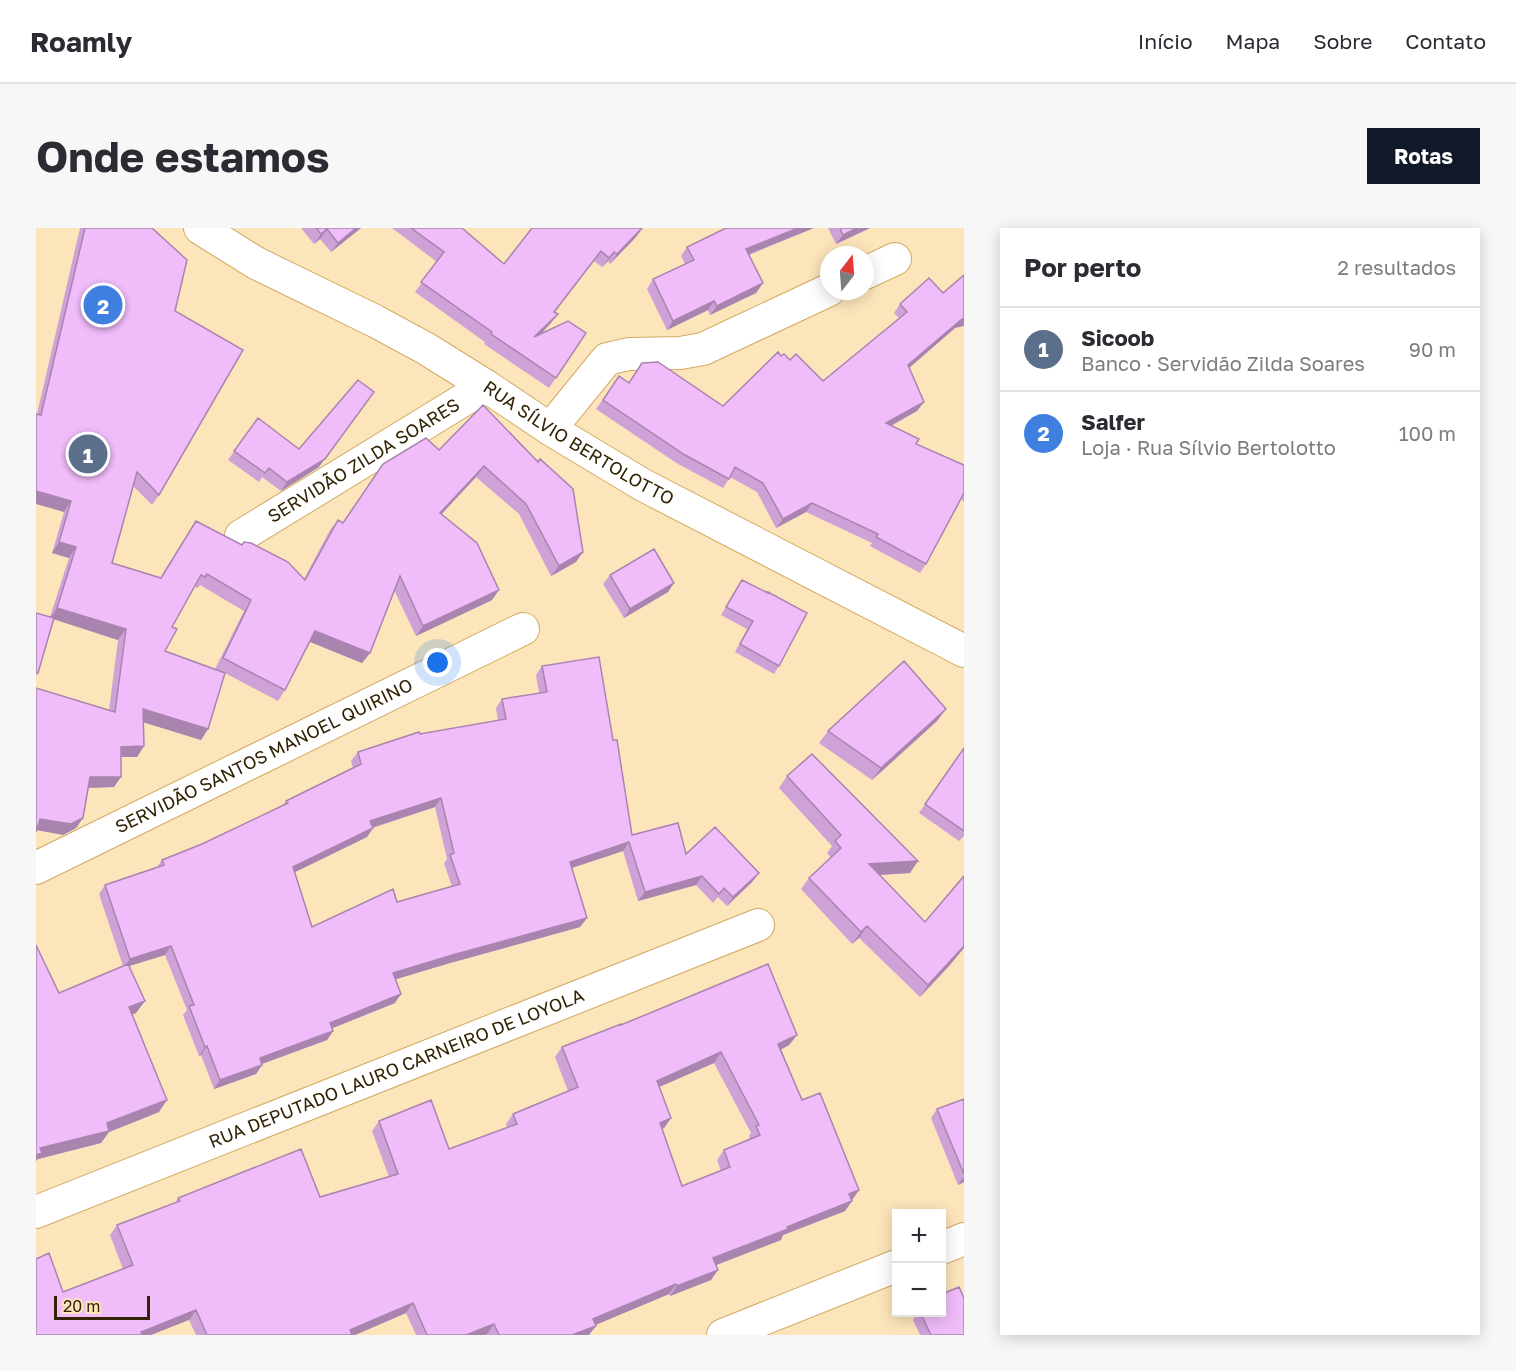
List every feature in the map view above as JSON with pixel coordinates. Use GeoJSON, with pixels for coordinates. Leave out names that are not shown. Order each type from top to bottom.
{"type":"FeatureCollection","features":[{"type":"Feature","properties":{"kind":"street","name":"RUA SÍLVIO BERTOLOTTO"},"geometry":{"type":"LineString","coordinates":[[200,228],[256,263],[425,348],[550,429],[663,496],[964,651]]}},
{"type":"Feature","properties":{"kind":"street"},"geometry":{"type":"LineString","coordinates":[[874,269],[895,259]]}},
{"type":"Feature","properties":{"kind":"street"},"geometry":{"type":"LineString","coordinates":[[550,429],[607,359],[629,354],[680,353],[703,349],[820,294]]}},
{"type":"Feature","properties":{"kind":"street","name":"SERVIDÃO ZILDA SOARES"},"geometry":{"type":"LineString","coordinates":[[241,536],[486,386]]}},
{"type":"Feature","properties":{"kind":"street","name":"SERVIDÃO SANTOS MANOEL QUIRINO"},"geometry":{"type":"LineString","coordinates":[[36,868],[523,630]]}},
{"type":"Feature","properties":{"kind":"street","name":"RUA DEPUTADO LAURO CARNEIRO DE LOYOLA"},"geometry":{"type":"LineString","coordinates":[[36,1212],[758,925]]}},
{"type":"Feature","properties":{"kind":"street"},"geometry":{"type":"LineString","coordinates":[[946,1246],[964,1239]]}},
{"type":"Feature","properties":{"kind":"street"},"geometry":{"type":"LineString","coordinates":[[723,1335],[892,1268]]}},
{"type":"Feature","properties":{"kind":"building"},"geometry":{"type":"Polygon","coordinates":[[[85,228],[152,228],[187,260],[175,311],[243,350],[159,495],[137,472],[112,563],[161,578],[196,521],[242,545],[244,542],[251,543],[288,562],[305,580],[338,520],[343,523],[383,464],[426,438],[439,450],[483,405],[538,462],[540,459],[573,489],[583,552],[559,566],[526,504],[484,466],[440,513],[477,543],[499,590],[423,626],[400,576],[370,653],[315,631],[285,690],[223,658],[251,600],[207,574],[205,577],[201,575],[172,627],[177,629],[165,651],[225,673],[208,729],[143,709],[144,746],[121,747],[121,777],[90,777],[83,818],[71,824],[40,819],[36,832],[36,688],[115,712],[126,629],[57,608],[76,547],[59,542],[71,501],[36,491],[36,414],[41,415],[85,228]]]}},
{"type":"Feature","properties":{"kind":"building"},"geometry":{"type":"Polygon","coordinates":[[[316,228],[356,228],[338,243],[327,229],[321,234],[316,228]]]}},
{"type":"Feature","properties":{"kind":"building"},"geometry":{"type":"Polygon","coordinates":[[[411,228],[462,228],[504,264],[532,228],[642,228],[617,254],[614,252],[609,258],[601,251],[554,312],[558,314],[534,337],[568,321],[586,333],[556,378],[491,334],[492,332],[421,282],[444,252],[411,228]]]}},
{"type":"Feature","properties":{"kind":"building"},"geometry":{"type":"Polygon","coordinates":[[[726,228],[798,228],[746,249],[763,283],[717,306],[714,301],[673,321],[653,279],[694,260],[687,247],[726,228]]]}},
{"type":"Feature","properties":{"kind":"building"},"geometry":{"type":"Polygon","coordinates":[[[840,228],[857,228],[843,235],[840,228]]]}},
{"type":"Feature","properties":{"kind":"building"},"geometry":{"type":"Polygon","coordinates":[[[964,275],[964,319],[908,365],[924,402],[886,423],[919,439],[916,444],[964,465],[964,493],[926,564],[876,537],[878,534],[812,503],[783,519],[763,483],[735,467],[729,479],[685,455],[603,400],[619,376],[629,383],[642,363],[658,362],[723,406],[778,352],[790,360],[796,354],[823,381],[907,312],[900,304],[929,278],[943,293],[964,275]]]}},
{"type":"Feature","properties":{"kind":"building"},"geometry":{"type":"Polygon","coordinates":[[[358,380],[374,392],[325,459],[287,482],[269,468],[265,473],[234,451],[258,418],[299,449],[358,380]]]}},
{"type":"Feature","properties":{"kind":"building"},"geometry":{"type":"Polygon","coordinates":[[[654,549],[674,583],[630,609],[610,575],[654,549]]]}},
{"type":"Feature","properties":{"kind":"building"},"geometry":{"type":"Polygon","coordinates":[[[742,580],[807,613],[779,666],[740,644],[753,621],[726,607],[742,580]]]}},
{"type":"Feature","properties":{"kind":"building"},"geometry":{"type":"Polygon","coordinates":[[[36,613],[54,618],[38,673],[36,672],[36,613]]]}},
{"type":"Feature","properties":{"kind":"building"},"geometry":{"type":"Polygon","coordinates":[[[599,657],[613,740],[617,740],[632,835],[678,823],[686,854],[715,827],[759,873],[733,897],[724,888],[719,894],[702,876],[645,892],[629,842],[570,862],[587,918],[393,973],[401,994],[330,1023],[333,1031],[260,1058],[262,1065],[220,1080],[189,1006],[194,1005],[171,946],[130,959],[105,885],[164,865],[162,860],[202,844],[288,803],[286,801],[361,764],[358,752],[419,732],[420,734],[506,719],[502,699],[547,692],[542,666],[599,657]],[[441,798],[370,821],[373,828],[293,867],[312,927],[393,889],[397,902],[460,884],[450,855],[454,853],[441,798]]]}},
{"type":"Feature","properties":{"kind":"building"},"geometry":{"type":"Polygon","coordinates":[[[904,661],[946,709],[881,768],[828,731],[904,661]]]}},
{"type":"Feature","properties":{"kind":"building"},"geometry":{"type":"Polygon","coordinates":[[[964,748],[964,831],[925,804],[964,748]]]}},
{"type":"Feature","properties":{"kind":"building"},"geometry":{"type":"Polygon","coordinates":[[[812,754],[918,861],[869,864],[925,922],[964,876],[964,946],[928,985],[867,926],[861,932],[809,878],[841,848],[835,841],[841,835],[787,776],[812,754]]]}},
{"type":"Feature","properties":{"kind":"building"},"geometry":{"type":"Polygon","coordinates":[[[36,945],[59,993],[128,964],[145,1001],[129,1007],[167,1100],[107,1123],[109,1131],[40,1148],[42,1153],[36,1155],[36,945]]]}},
{"type":"Feature","properties":{"kind":"building"},"geometry":{"type":"Polygon","coordinates":[[[768,964],[797,1035],[778,1044],[802,1100],[820,1093],[859,1190],[849,1194],[852,1201],[713,1258],[718,1270],[677,1286],[676,1284],[593,1319],[596,1326],[572,1335],[499,1335],[494,1324],[466,1335],[427,1335],[413,1303],[350,1330],[352,1335],[207,1335],[196,1310],[141,1332],[143,1335],[36,1335],[36,1259],[49,1253],[63,1292],[133,1265],[117,1225],[180,1201],[178,1198],[301,1149],[320,1197],[398,1174],[379,1121],[431,1100],[449,1149],[517,1124],[513,1114],[578,1087],[562,1047],[768,964]],[[721,1052],[657,1081],[671,1118],[660,1123],[682,1186],[730,1167],[724,1150],[760,1135],[756,1126],[759,1125],[721,1052]]]}},
{"type":"Feature","properties":{"kind":"building"},"geometry":{"type":"Polygon","coordinates":[[[964,1099],[964,1174],[937,1109],[964,1099]]]}},
{"type":"Feature","properties":{"kind":"building"},"geometry":{"type":"Polygon","coordinates":[[[959,1287],[964,1298],[964,1335],[931,1335],[922,1317],[946,1317],[946,1292],[959,1287]]]}},
{"type":"Feature","properties":{"kind":"place","name":"Salfer"},"geometry":{"type":"Point","coordinates":[103,305]}},
{"type":"Feature","properties":{"kind":"place","name":"Sicoob"},"geometry":{"type":"Point","coordinates":[88,454]}}]}
